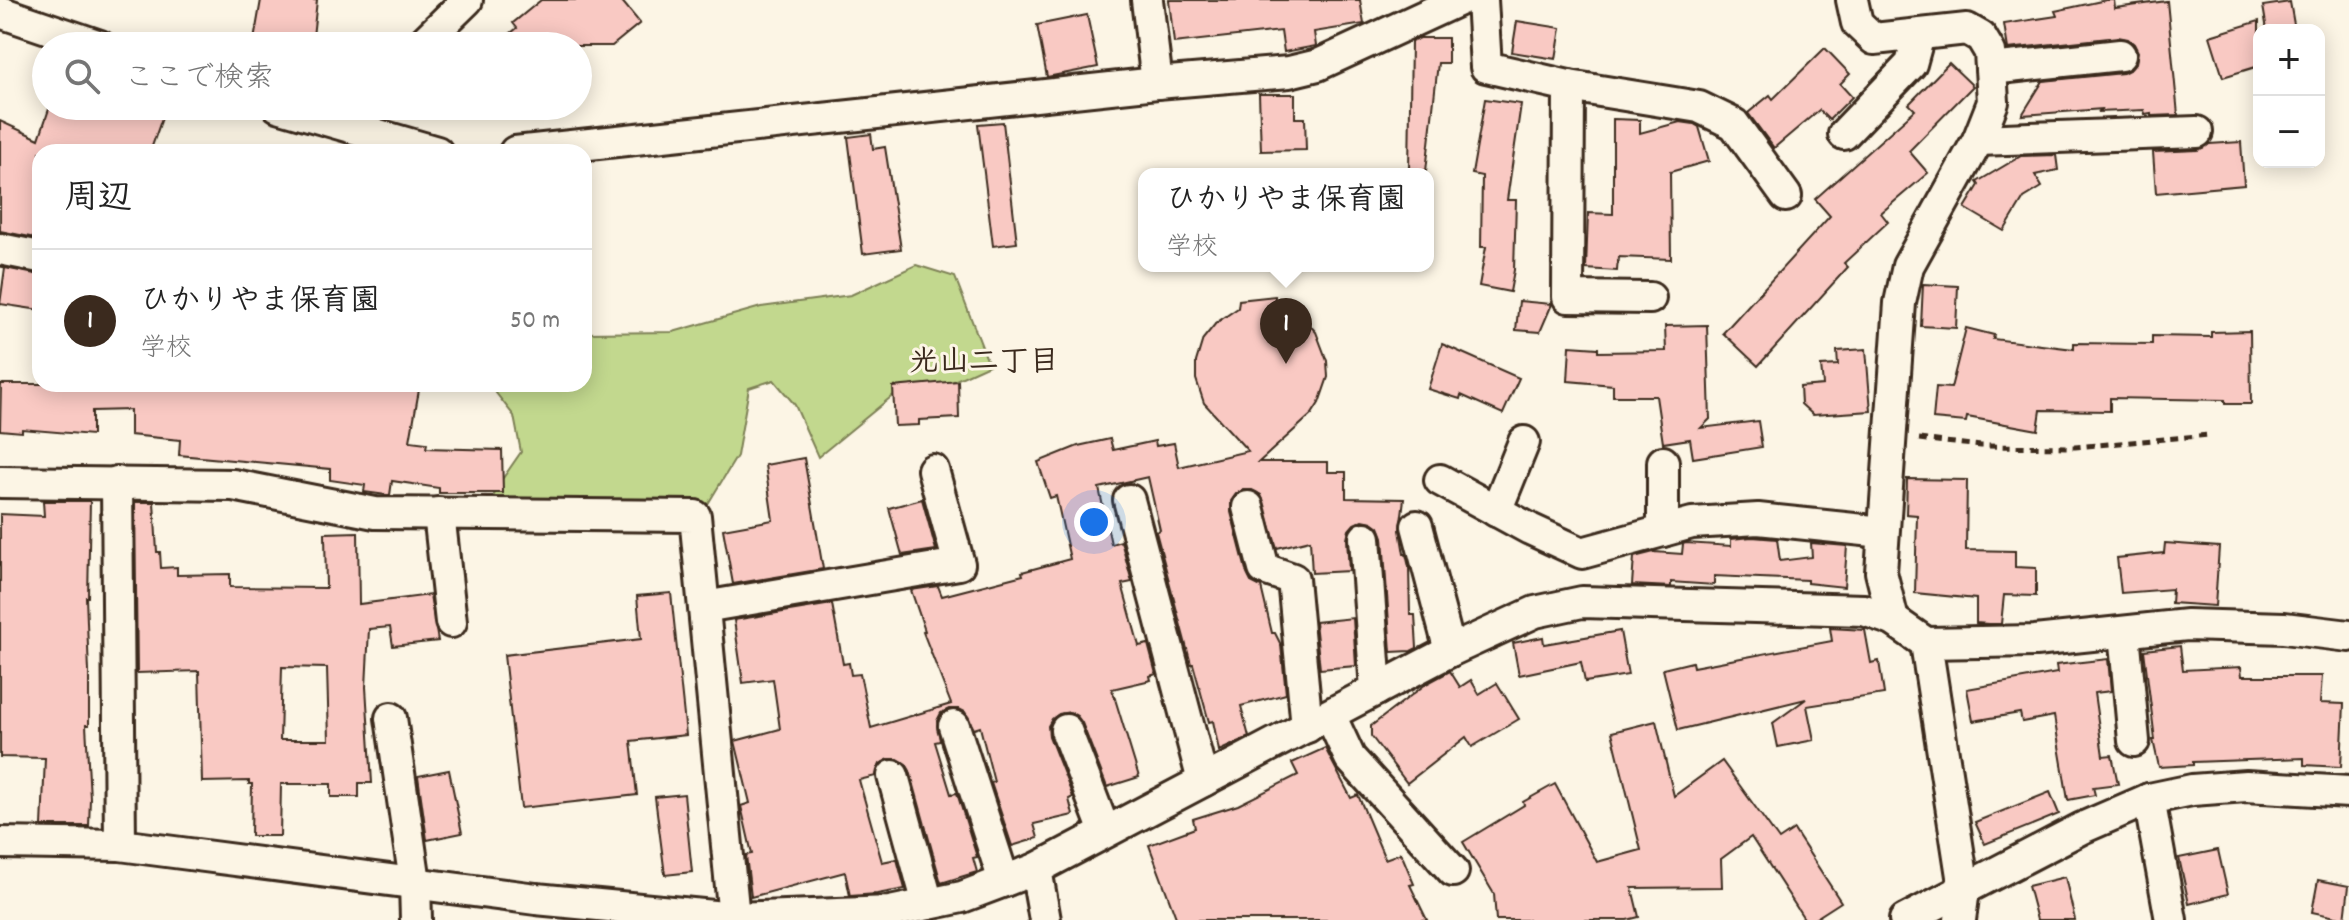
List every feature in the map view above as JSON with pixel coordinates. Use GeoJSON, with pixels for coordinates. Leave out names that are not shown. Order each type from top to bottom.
{"type":"FeatureCollection","features":[{"type":"Feature","properties":{"kind":"street"},"geometry":{"type":"LineString","coordinates":[[1147,0],[1157,83]]}},
{"type":"Feature","properties":{"kind":"street"},"geometry":{"type":"LineString","coordinates":[[589,144],[1157,83],[1289,72],[1318,65],[1459,0]]}},
{"type":"Feature","properties":{"kind":"street"},"geometry":{"type":"LineString","coordinates":[[1482,0],[1486,67],[1569,86],[1699,107],[1734,124],[1786,196]]}},
{"type":"Feature","properties":{"kind":"street"},"geometry":{"type":"LineString","coordinates":[[1852,0],[1857,23],[1874,39],[1967,29],[1981,37],[1990,52],[1993,102],[1978,140],[1908,266],[1900,303],[1881,572],[1893,620]]}},
{"type":"Feature","properties":{"kind":"street"},"geometry":{"type":"LineString","coordinates":[[434,32],[464,1]]}},
{"type":"Feature","properties":{"kind":"street"},"geometry":{"type":"LineString","coordinates":[[0,12],[59,32]]}},
{"type":"Feature","properties":{"kind":"street"},"geometry":{"type":"LineString","coordinates":[[1844,134],[1911,64],[1919,35]]}},
{"type":"Feature","properties":{"kind":"street"},"geometry":{"type":"LineString","coordinates":[[1991,69],[2120,55]]}},
{"type":"Feature","properties":{"kind":"street"},"geometry":{"type":"LineString","coordinates":[[1569,86],[1568,297],[1650,298]]}},
{"type":"Feature","properties":{"kind":"street"},"geometry":{"type":"LineString","coordinates":[[363,120],[418,144]]}},
{"type":"Feature","properties":{"kind":"street"},"geometry":{"type":"LineString","coordinates":[[1978,140],[2197,132]]}},
{"type":"Feature","properties":{"kind":"street"},"geometry":{"type":"LineString","coordinates":[[0,249],[32,255]]}},
{"type":"Feature","properties":{"kind":"street"},"geometry":{"type":"LineString","coordinates":[[1496,511],[1524,442]]}},
{"type":"Feature","properties":{"kind":"street"},"geometry":{"type":"LineString","coordinates":[[1663,462],[1663,531]]}},
{"type":"Feature","properties":{"kind":"street"},"geometry":{"type":"LineString","coordinates":[[704,607],[959,564],[933,470]]}},
{"type":"Feature","properties":{"kind":"street"},"geometry":{"type":"LineString","coordinates":[[1440,480],[1582,553],[1692,523],[1758,519],[1883,532]]}},
{"type":"Feature","properties":{"kind":"street"},"geometry":{"type":"LineString","coordinates":[[0,482],[233,485],[375,513],[695,516],[734,918]]}},
{"type":"Feature","properties":{"kind":"street"},"geometry":{"type":"LineString","coordinates":[[117,482],[120,845]]}},
{"type":"Feature","properties":{"kind":"street"},"geometry":{"type":"LineString","coordinates":[[1129,500],[1203,781]]}},
{"type":"Feature","properties":{"kind":"street"},"geometry":{"type":"LineString","coordinates":[[1248,507],[1264,569],[1293,579],[1318,721],[1453,871]]}},
{"type":"Feature","properties":{"kind":"street"},"geometry":{"type":"LineString","coordinates":[[439,513],[451,622]]}},
{"type":"Feature","properties":{"kind":"street"},"geometry":{"type":"LineString","coordinates":[[1417,526],[1450,651]]}},
{"type":"Feature","properties":{"kind":"street"},"geometry":{"type":"LineString","coordinates":[[1365,538],[1376,690]]}},
{"type":"Feature","properties":{"kind":"street"},"geometry":{"type":"LineString","coordinates":[[0,843],[120,845],[536,899],[734,918],[890,912],[962,897],[1036,869],[1450,651],[1535,612],[1582,602],[1864,610],[1893,620],[1926,643],[2035,641],[2187,625],[2284,628],[2349,636]]}},
{"type":"Feature","properties":{"kind":"street"},"geometry":{"type":"LineString","coordinates":[[2124,632],[2134,741]]}},
{"type":"Feature","properties":{"kind":"street"},"geometry":{"type":"LineString","coordinates":[[1926,643],[1964,889],[1960,920]]}},
{"type":"Feature","properties":{"kind":"street"},"geometry":{"type":"LineString","coordinates":[[391,718],[415,882],[416,920]]}},
{"type":"Feature","properties":{"kind":"street"},"geometry":{"type":"LineString","coordinates":[[954,726],[1004,881]]}},
{"type":"Feature","properties":{"kind":"street"},"geometry":{"type":"LineString","coordinates":[[1066,730],[1105,832]]}},
{"type":"Feature","properties":{"kind":"street"},"geometry":{"type":"LineString","coordinates":[[893,776],[928,904]]}},
{"type":"Feature","properties":{"kind":"street"},"geometry":{"type":"LineString","coordinates":[[1905,920],[2082,828],[2149,799],[2192,790],[2246,786],[2349,792]]}},
{"type":"Feature","properties":{"kind":"street"},"geometry":{"type":"LineString","coordinates":[[2149,799],[2171,920]]}},
{"type":"Feature","properties":{"kind":"street"},"geometry":{"type":"LineString","coordinates":[[1036,869],[1045,920]]}},
{"type":"Feature","properties":{"kind":"path"},"geometry":{"type":"LineString","coordinates":[[1890,436],[1981,446],[2075,447],[2210,435]]}},
{"type":"Feature","properties":{"kind":"green space"},"geometry":{"type":"Polygon","coordinates":[[[916,265],[955,277],[989,365],[947,384],[896,393],[818,457],[795,405],[774,380],[749,388],[737,456],[703,512],[485,513],[501,481],[521,452],[514,416],[496,392],[592,392],[592,333],[673,332],[761,307],[851,295],[916,265]]]}},
{"type":"Feature","properties":{"kind":"building"},"geometry":{"type":"Polygon","coordinates":[[[261,0],[317,0],[314,32],[255,32],[261,0]]]}},
{"type":"Feature","properties":{"kind":"building"},"geometry":{"type":"Polygon","coordinates":[[[541,0],[621,0],[640,23],[612,46],[592,46],[592,32],[512,32],[517,28],[513,23],[541,0]]]}},
{"type":"Feature","properties":{"kind":"building"},"geometry":{"type":"Polygon","coordinates":[[[1169,0],[1360,0],[1364,24],[1314,32],[1316,46],[1284,52],[1281,31],[1174,43],[1169,0]]]}},
{"type":"Feature","properties":{"kind":"building"},"geometry":{"type":"Polygon","coordinates":[[[2114,0],[2115,8],[2167,1],[2178,115],[2151,116],[2144,110],[2098,112],[2103,109],[2022,115],[2043,81],[2123,73],[2136,63],[2138,52],[2128,39],[2118,37],[2008,49],[2004,24],[2057,16],[2055,11],[2114,0]]]}},
{"type":"Feature","properties":{"kind":"building"},"geometry":{"type":"Polygon","coordinates":[[[2290,2],[2294,24],[2266,24],[2263,6],[2290,2]]]}},
{"type":"Feature","properties":{"kind":"building"},"geometry":{"type":"Polygon","coordinates":[[[1087,15],[1098,67],[1047,77],[1037,25],[1087,15]]]}},
{"type":"Feature","properties":{"kind":"building"},"geometry":{"type":"Polygon","coordinates":[[[1517,21],[1561,28],[1556,59],[1512,52],[1517,21]]]}},
{"type":"Feature","properties":{"kind":"building"},"geometry":{"type":"Polygon","coordinates":[[[2259,21],[2259,24],[2253,24],[2253,68],[2223,77],[2210,36],[2259,21]]]}},
{"type":"Feature","properties":{"kind":"building"},"geometry":{"type":"Polygon","coordinates":[[[1420,38],[1448,38],[1448,63],[1438,63],[1426,168],[1409,168],[1411,42],[1420,38]]]}},
{"type":"Feature","properties":{"kind":"building"},"geometry":{"type":"Polygon","coordinates":[[[1825,48],[1850,74],[1840,84],[1852,97],[1829,120],[1819,110],[1774,148],[1748,113],[1770,95],[1773,99],[1825,48]]]}},
{"type":"Feature","properties":{"kind":"building"},"geometry":{"type":"Polygon","coordinates":[[[1949,63],[1973,86],[1909,151],[1928,173],[1881,213],[1888,222],[1844,263],[1848,267],[1758,366],[1723,333],[1830,216],[1815,199],[1915,110],[1909,104],[1949,63]]]}},
{"type":"Feature","properties":{"kind":"building"},"geometry":{"type":"Polygon","coordinates":[[[1259,94],[1295,94],[1295,118],[1305,118],[1306,150],[1261,151],[1259,94]]]}},
{"type":"Feature","properties":{"kind":"building"},"geometry":{"type":"Polygon","coordinates":[[[1485,99],[1521,104],[1507,200],[1516,200],[1514,270],[1510,292],[1479,286],[1486,247],[1481,247],[1482,176],[1472,174],[1485,99]]]}},
{"type":"Feature","properties":{"kind":"building"},"geometry":{"type":"Polygon","coordinates":[[[1613,119],[1640,120],[1640,133],[1680,122],[1694,124],[1699,127],[1709,161],[1670,172],[1671,259],[1618,257],[1617,271],[1586,269],[1588,213],[1613,214],[1613,119]]]}},
{"type":"Feature","properties":{"kind":"building"},"geometry":{"type":"Polygon","coordinates":[[[45,120],[161,120],[153,144],[32,144],[32,237],[0,231],[0,121],[39,139],[45,120]]]}},
{"type":"Feature","properties":{"kind":"building"},"geometry":{"type":"Polygon","coordinates":[[[1003,122],[1017,243],[993,246],[978,124],[1003,122]]]}},
{"type":"Feature","properties":{"kind":"building"},"geometry":{"type":"Polygon","coordinates":[[[871,134],[873,149],[885,147],[901,249],[863,254],[848,137],[871,134]]]}},
{"type":"Feature","properties":{"kind":"building"},"geometry":{"type":"Polygon","coordinates":[[[2241,142],[2244,185],[2156,193],[2153,152],[2198,150],[2209,144],[2241,142]]]}},
{"type":"Feature","properties":{"kind":"building"},"geometry":{"type":"Polygon","coordinates":[[[2056,155],[2058,170],[2035,175],[2042,187],[2024,198],[2004,231],[1965,208],[1979,185],[1977,182],[2021,156],[2056,155]]]}},
{"type":"Feature","properties":{"kind":"building"},"geometry":{"type":"Polygon","coordinates":[[[5,268],[32,273],[32,309],[0,304],[5,268]]]}},
{"type":"Feature","properties":{"kind":"building"},"geometry":{"type":"Polygon","coordinates":[[[1923,284],[1958,286],[1956,328],[1921,326],[1923,284]]]}},
{"type":"Feature","properties":{"kind":"building"},"geometry":{"type":"Polygon","coordinates":[[[1275,296],[1275,307],[1290,310],[1316,332],[1327,361],[1328,377],[1312,414],[1259,462],[1328,462],[1328,472],[1346,472],[1346,498],[1404,499],[1400,530],[1409,567],[1410,615],[1415,615],[1417,648],[1391,652],[1383,537],[1379,527],[1363,520],[1349,530],[1349,571],[1312,573],[1310,540],[1277,548],[1261,495],[1252,490],[1243,490],[1231,501],[1231,512],[1247,574],[1251,582],[1261,587],[1272,633],[1281,645],[1286,694],[1241,706],[1249,737],[1219,751],[1213,721],[1209,722],[1191,664],[1156,532],[1160,530],[1148,477],[1099,488],[1111,544],[1121,541],[1132,582],[1122,584],[1139,646],[1148,644],[1156,674],[1150,676],[1151,680],[1112,689],[1139,777],[1107,787],[1082,723],[1070,712],[1059,714],[1048,726],[1049,736],[1073,797],[1069,799],[1073,815],[1034,824],[1038,838],[1012,846],[991,783],[994,782],[980,727],[974,729],[965,712],[949,709],[941,713],[937,721],[940,741],[935,742],[951,794],[957,793],[977,857],[973,858],[977,872],[941,883],[910,771],[898,759],[889,759],[880,764],[876,776],[859,780],[882,862],[897,859],[905,889],[850,896],[845,872],[751,897],[746,855],[752,854],[741,806],[750,803],[735,741],[780,729],[773,679],[743,683],[734,620],[832,604],[843,664],[849,663],[851,675],[860,674],[871,728],[951,704],[923,632],[911,590],[938,586],[942,596],[1070,559],[1056,496],[1050,498],[1038,462],[1078,446],[1110,439],[1113,450],[1155,441],[1156,446],[1174,443],[1179,467],[1248,451],[1204,403],[1196,379],[1196,362],[1203,339],[1216,323],[1238,308],[1239,300],[1275,296]]]}},
{"type":"Feature","properties":{"kind":"building"},"geometry":{"type":"Polygon","coordinates":[[[1519,301],[1552,304],[1540,332],[1516,330],[1519,301]]]}},
{"type":"Feature","properties":{"kind":"building"},"geometry":{"type":"Polygon","coordinates":[[[1707,325],[1710,419],[1701,428],[1758,421],[1762,447],[1693,458],[1690,439],[1663,443],[1656,396],[1613,396],[1613,385],[1568,381],[1570,346],[1598,348],[1598,352],[1666,351],[1665,326],[1707,325]]]}},
{"type":"Feature","properties":{"kind":"building"},"geometry":{"type":"Polygon","coordinates":[[[1966,328],[1994,335],[1993,339],[2074,349],[2074,343],[2152,344],[2152,336],[2211,337],[2211,332],[2250,331],[2251,404],[2225,404],[2225,400],[2110,398],[2110,411],[2041,410],[2038,430],[1967,417],[1966,422],[1933,419],[1936,387],[1951,388],[1966,328]]]}},
{"type":"Feature","properties":{"kind":"building"},"geometry":{"type":"Polygon","coordinates":[[[1442,344],[1519,378],[1503,414],[1461,395],[1460,399],[1428,389],[1442,344]]]}},
{"type":"Feature","properties":{"kind":"building"},"geometry":{"type":"Polygon","coordinates":[[[1866,349],[1871,411],[1813,415],[1801,404],[1800,387],[1823,385],[1821,366],[1838,365],[1837,351],[1866,349]]]}},
{"type":"Feature","properties":{"kind":"building"},"geometry":{"type":"Polygon","coordinates":[[[958,381],[959,418],[919,420],[919,425],[895,426],[893,387],[958,381]]]}},
{"type":"Feature","properties":{"kind":"building"},"geometry":{"type":"Polygon","coordinates":[[[1,384],[32,384],[32,392],[419,392],[410,441],[427,443],[426,448],[502,450],[503,493],[439,493],[439,488],[392,481],[390,495],[386,495],[364,492],[365,485],[330,480],[330,469],[179,455],[180,440],[130,435],[130,410],[92,411],[92,435],[0,430],[1,384]]]}},
{"type":"Feature","properties":{"kind":"building"},"geometry":{"type":"Polygon","coordinates":[[[804,458],[823,569],[733,584],[723,529],[773,520],[765,465],[804,458]]]}},
{"type":"Feature","properties":{"kind":"building"},"geometry":{"type":"Polygon","coordinates":[[[1907,479],[1967,480],[1966,550],[2015,551],[2015,567],[2036,568],[2036,596],[2004,595],[2001,624],[1988,624],[1976,623],[1976,599],[1915,593],[1917,515],[1906,514],[1907,479]]]}},
{"type":"Feature","properties":{"kind":"building"},"geometry":{"type":"Polygon","coordinates":[[[922,499],[936,550],[902,555],[889,508],[922,499]]]}},
{"type":"Feature","properties":{"kind":"building"},"geometry":{"type":"Polygon","coordinates":[[[43,501],[90,501],[86,597],[89,826],[42,826],[45,758],[0,757],[0,514],[44,516],[43,501]]]}},
{"type":"Feature","properties":{"kind":"building"},"geometry":{"type":"Polygon","coordinates":[[[135,502],[154,502],[161,568],[177,567],[177,575],[230,574],[230,587],[326,588],[325,533],[358,532],[359,604],[430,595],[438,641],[393,646],[390,627],[369,629],[366,687],[372,783],[359,783],[359,797],[331,797],[331,784],[281,784],[280,836],[251,836],[252,784],[249,781],[202,782],[199,671],[137,673],[135,502]],[[282,667],[280,740],[329,740],[327,668],[282,667]]]}},
{"type":"Feature","properties":{"kind":"building"},"geometry":{"type":"Polygon","coordinates":[[[1731,539],[1777,539],[1780,561],[1812,557],[1811,543],[1847,546],[1844,587],[1807,583],[1807,580],[1714,576],[1714,585],[1671,582],[1671,587],[1632,585],[1634,557],[1654,552],[1682,554],[1683,544],[1686,543],[1731,546],[1731,539]]]}},
{"type":"Feature","properties":{"kind":"building"},"geometry":{"type":"Polygon","coordinates":[[[2165,543],[2219,547],[2215,606],[2171,603],[2172,589],[2121,593],[2117,558],[2164,553],[2165,543]]]}},
{"type":"Feature","properties":{"kind":"building"},"geometry":{"type":"Polygon","coordinates":[[[671,593],[686,735],[631,741],[637,795],[521,808],[504,655],[641,639],[637,596],[671,593]]]}},
{"type":"Feature","properties":{"kind":"building"},"geometry":{"type":"Polygon","coordinates":[[[1353,618],[1356,666],[1320,669],[1315,622],[1353,618]]]}},
{"type":"Feature","properties":{"kind":"building"},"geometry":{"type":"Polygon","coordinates":[[[1830,628],[1865,630],[1871,663],[1879,661],[1884,694],[1807,706],[1814,740],[1778,747],[1773,723],[1806,699],[1678,730],[1663,669],[1692,662],[1693,667],[1832,641],[1830,628]]]}},
{"type":"Feature","properties":{"kind":"building"},"geometry":{"type":"Polygon","coordinates":[[[1620,631],[1628,675],[1585,682],[1581,662],[1519,675],[1513,643],[1543,637],[1544,644],[1620,631]]]}},
{"type":"Feature","properties":{"kind":"building"},"geometry":{"type":"Polygon","coordinates":[[[2180,646],[2183,670],[2241,667],[2242,676],[2322,676],[2320,703],[2344,704],[2341,767],[2304,765],[2304,758],[2193,762],[2193,765],[2159,767],[2153,740],[2144,650],[2180,646]]]}},
{"type":"Feature","properties":{"kind":"building"},"geometry":{"type":"Polygon","coordinates":[[[2108,659],[2111,691],[2094,693],[2103,756],[2112,755],[2118,784],[2093,787],[2095,795],[2068,800],[2054,716],[2022,722],[2020,713],[1973,721],[1967,689],[2057,673],[2056,665],[2108,659]]]}},
{"type":"Feature","properties":{"kind":"building"},"geometry":{"type":"Polygon","coordinates":[[[1450,671],[1460,687],[1471,680],[1479,694],[1497,683],[1519,719],[1472,747],[1466,737],[1407,783],[1371,736],[1371,726],[1426,684],[1450,671]]]}},
{"type":"Feature","properties":{"kind":"building"},"geometry":{"type":"Polygon","coordinates":[[[1656,721],[1674,796],[1722,761],[1779,840],[1794,830],[1841,902],[1813,920],[1805,920],[1751,837],[1721,859],[1722,887],[1632,888],[1639,917],[1627,920],[1496,920],[1494,894],[1463,842],[1555,784],[1597,862],[1641,850],[1612,732],[1656,721]]]}},
{"type":"Feature","properties":{"kind":"building"},"geometry":{"type":"Polygon","coordinates":[[[1325,748],[1351,798],[1358,795],[1385,859],[1401,853],[1414,884],[1410,885],[1427,920],[1177,920],[1149,845],[1195,828],[1193,819],[1238,805],[1298,775],[1292,763],[1325,748]]]}},
{"type":"Feature","properties":{"kind":"building"},"geometry":{"type":"Polygon","coordinates":[[[449,770],[462,833],[427,840],[418,776],[449,770]]]}},
{"type":"Feature","properties":{"kind":"building"},"geometry":{"type":"Polygon","coordinates":[[[2050,792],[2059,814],[1985,844],[1975,822],[2050,792]]]}},
{"type":"Feature","properties":{"kind":"building"},"geometry":{"type":"Polygon","coordinates":[[[684,794],[692,872],[665,875],[655,797],[684,794]]]}},
{"type":"Feature","properties":{"kind":"building"},"geometry":{"type":"Polygon","coordinates":[[[2218,850],[2228,894],[2189,904],[2179,858],[2218,850]]]}},
{"type":"Feature","properties":{"kind":"building"},"geometry":{"type":"Polygon","coordinates":[[[2065,877],[2075,920],[2037,920],[2028,886],[2065,877]]]}},
{"type":"Feature","properties":{"kind":"building"},"geometry":{"type":"Polygon","coordinates":[[[2318,880],[2349,886],[2345,919],[2312,912],[2318,880]]]}},
{"type":"Feature","properties":{"kind":"place","name":"ひかりやま保育園"},"geometry":{"type":"Point","coordinates":[1286,364]}},
{"type":"Feature","properties":{"kind":"district","name":"光山二丁目"},"geometry":{"type":"Point","coordinates":[984,360]}}]}
